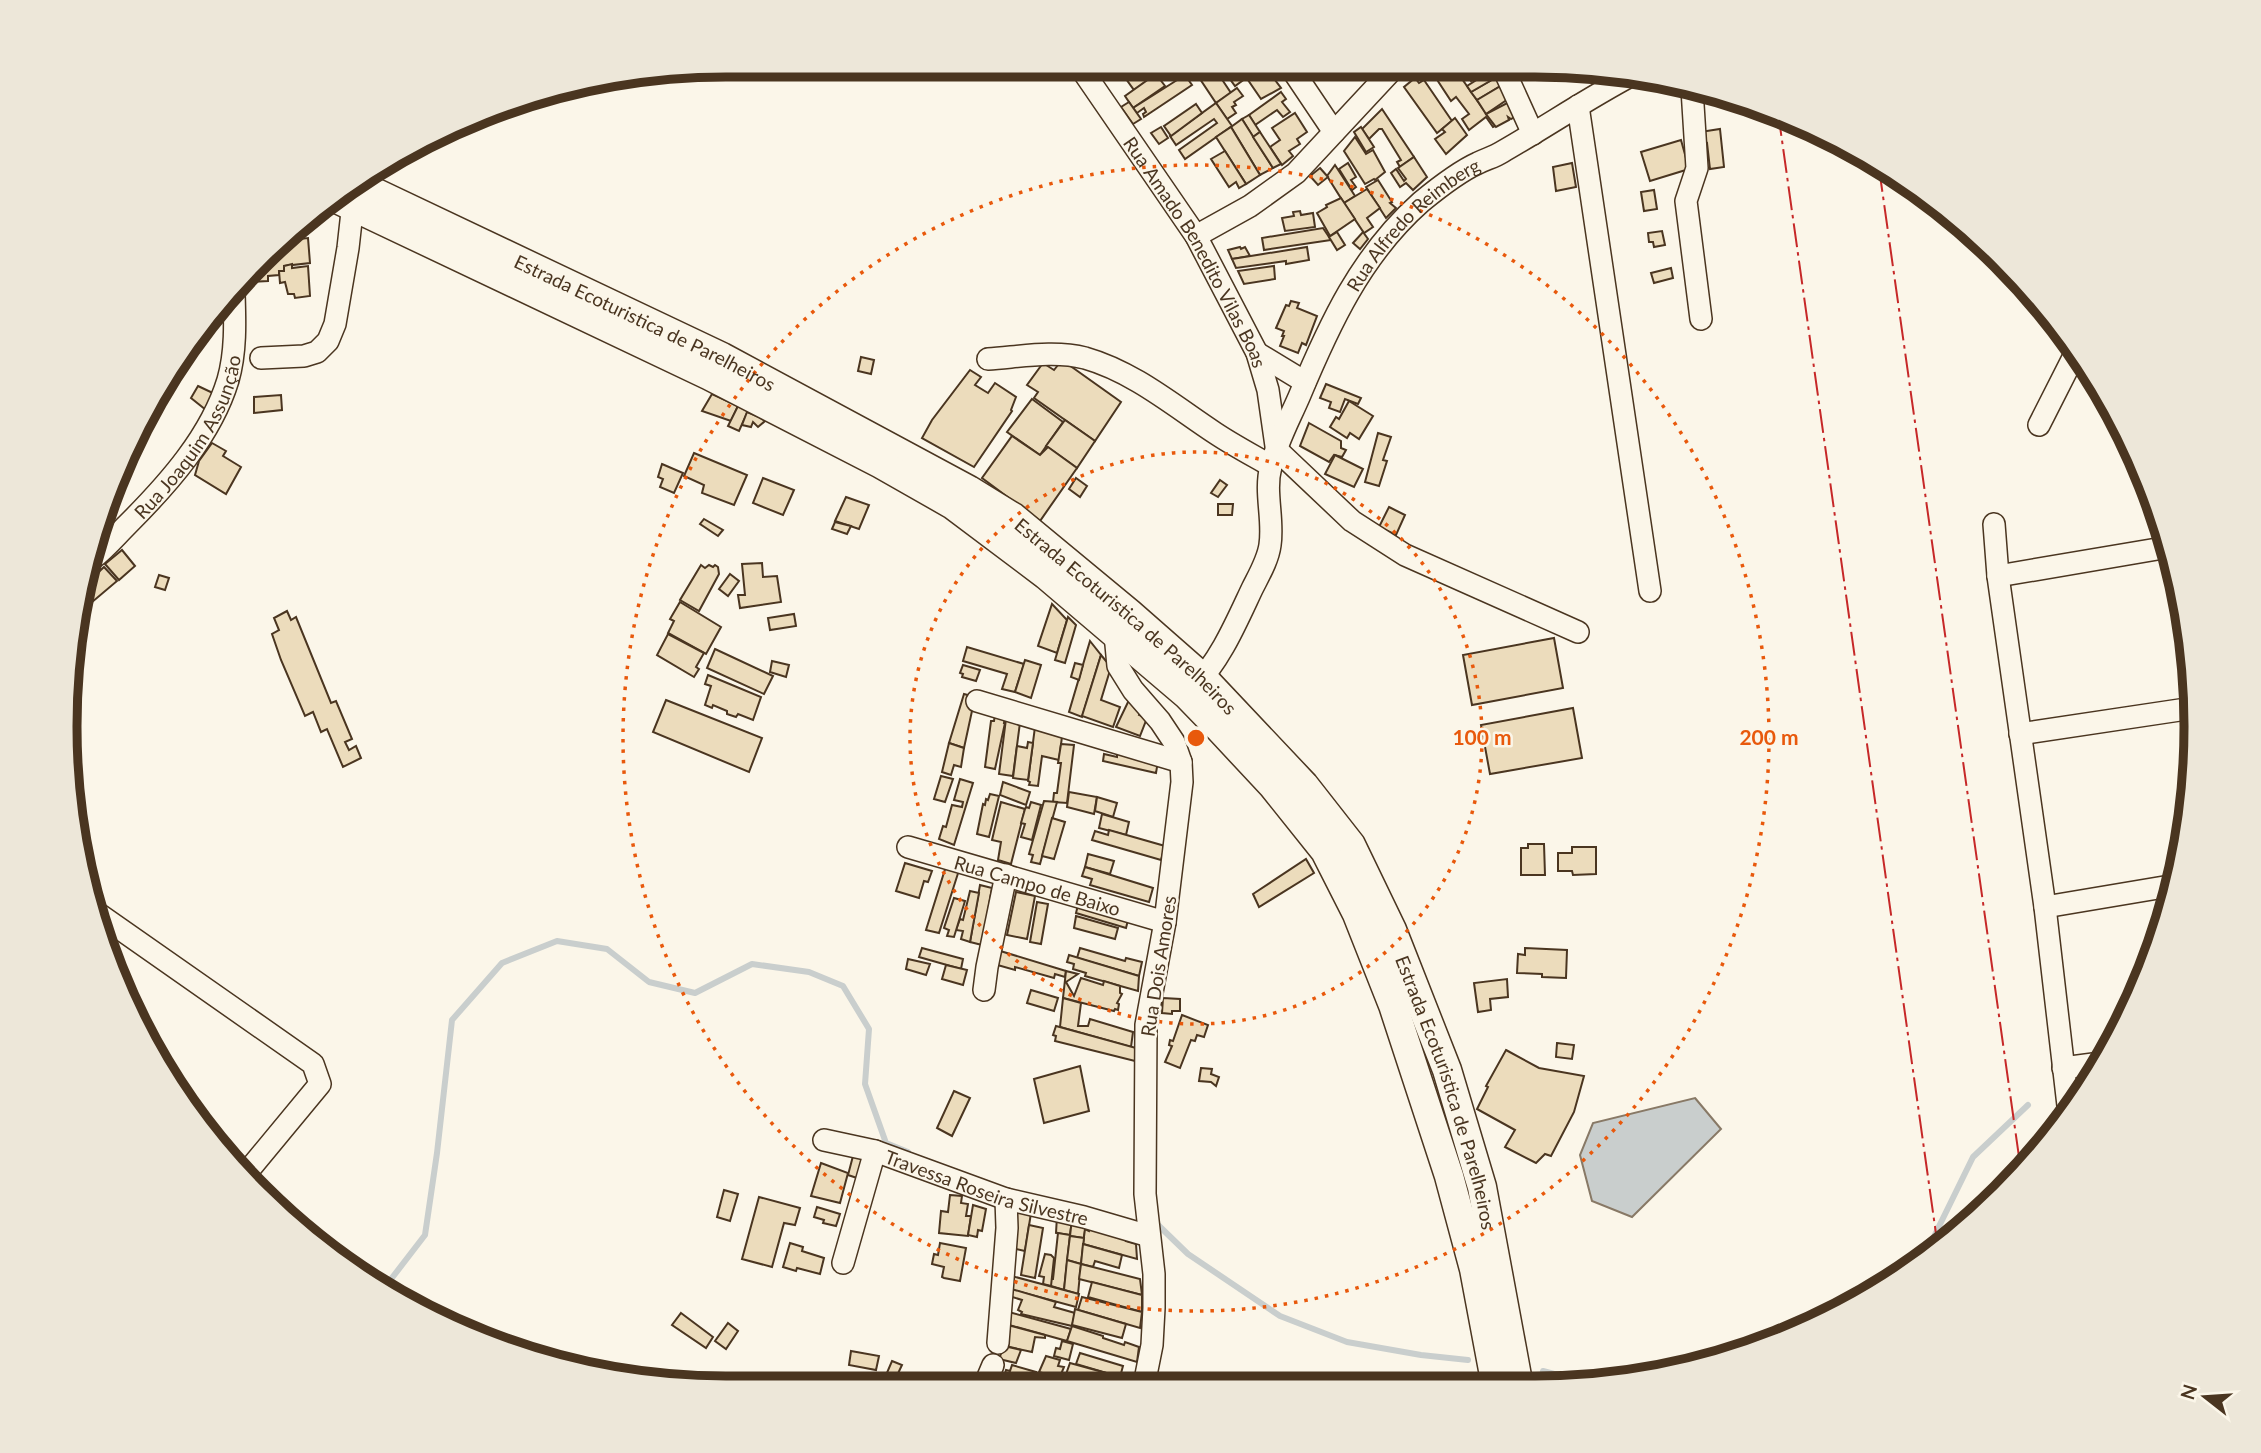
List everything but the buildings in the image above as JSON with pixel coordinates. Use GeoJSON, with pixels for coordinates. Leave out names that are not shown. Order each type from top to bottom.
{"type":"FeatureCollection","features":[{"type":"Feature","properties":{"kind":"main road","name":"Estrada Ecoturistica de Parelheiros"},"geometry":{"type":"LineString","coordinates":[[354,194],[395,202],[722,357],[901,452],[1013,517],[1122,623],[1304,785],[1351,845],[1392,930],[1447,1070],[1482,1187],[1517,1376]]}},
{"type":"Feature","properties":{"kind":"main road","name":"Estrada Ecoturistica de Parelheiros"},"geometry":{"type":"LineString","coordinates":[[353,195],[881,464],[941,498],[1122,623]]}},
{"type":"Feature","properties":{"kind":"main road","name":"Estrada Ecoturistica de Parelheiros"},"geometry":{"type":"LineString","coordinates":[[1195,686],[1309,829],[1331,861],[1357,914],[1393,1005],[1449,1176],[1474,1269],[1494,1376]]}},
{"type":"Feature","properties":{"kind":"street","name":"Rua Amado Benedito Vilas Boas"},"geometry":{"type":"LineString","coordinates":[[1087,77],[1196,236],[1257,353],[1268,390],[1274,458]]}},
{"type":"Feature","properties":{"kind":"street"},"geometry":{"type":"LineString","coordinates":[[1297,77],[1334,132]]}},
{"type":"Feature","properties":{"kind":"street"},"geometry":{"type":"LineString","coordinates":[[1196,236],[1250,206],[1296,173],[1385,77]]}},
{"type":"Feature","properties":{"kind":"street"},"geometry":{"type":"LineString","coordinates":[[1506,77],[1533,135]]}},
{"type":"Feature","properties":{"kind":"street","name":"Rua Alfredo Reimberg"},"geometry":{"type":"LineString","coordinates":[[1274,458],[1328,328],[1347,291],[1375,252],[1402,222],[1421,202],[1458,175],[1533,135],[1618,83]]}},
{"type":"Feature","properties":{"kind":"street"},"geometry":{"type":"LineString","coordinates":[[1692,96],[1697,168],[1686,201],[1702,319]]}},
{"type":"Feature","properties":{"kind":"street"},"geometry":{"type":"LineString","coordinates":[[1578,106],[1650,591]]}},
{"type":"Feature","properties":{"kind":"street"},"geometry":{"type":"LineString","coordinates":[[261,358],[304,356],[317,352],[328,341],[335,324],[347,199]]}},
{"type":"Feature","properties":{"kind":"street","name":"Rua Joaquim Assunção"},"geometry":{"type":"LineString","coordinates":[[102,550],[153,499],[203,435],[229,378],[235,337],[234,303]]}},
{"type":"Feature","properties":{"kind":"street"},"geometry":{"type":"LineString","coordinates":[[1257,353],[1305,382]]}},
{"type":"Feature","properties":{"kind":"street"},"geometry":{"type":"LineString","coordinates":[[988,359],[1052,354],[1083,358],[1112,368],[1164,397],[1215,433],[1274,458],[1352,520],[1405,555],[1578,632]]}},
{"type":"Feature","properties":{"kind":"street"},"geometry":{"type":"LineString","coordinates":[[2039,425],[2072,362]]}},
{"type":"Feature","properties":{"kind":"street"},"geometry":{"type":"LineString","coordinates":[[1195,686],[1236,624],[1267,558],[1271,539],[1268,498],[1274,458]]}},
{"type":"Feature","properties":{"kind":"street"},"geometry":{"type":"LineString","coordinates":[[1994,524],[1998,576],[2045,907],[2067,1098]]}},
{"type":"Feature","properties":{"kind":"street"},"geometry":{"type":"LineString","coordinates":[[1998,576],[2159,549]]}},
{"type":"Feature","properties":{"kind":"street","name":"Rua Dois Amores"},"geometry":{"type":"LineString","coordinates":[[1122,623],[1118,666],[1133,690],[1174,742],[1181,762],[1182,782],[1166,922],[1146,1025],[1145,1194],[1154,1273],[1154,1308],[1152,1345],[1146,1376]]}},
{"type":"Feature","properties":{"kind":"street"},"geometry":{"type":"LineString","coordinates":[[977,701],[1181,762]]}},
{"type":"Feature","properties":{"kind":"street"},"geometry":{"type":"LineString","coordinates":[[2020,734],[2184,709]]}},
{"type":"Feature","properties":{"kind":"street","name":"Rua Campo de Baixo"},"geometry":{"type":"LineString","coordinates":[[908,847],[1166,922]]}},
{"type":"Feature","properties":{"kind":"street"},"geometry":{"type":"LineString","coordinates":[[984,990],[1006,875]]}},
{"type":"Feature","properties":{"kind":"street"},"geometry":{"type":"LineString","coordinates":[[2045,907],[2164,887]]}},
{"type":"Feature","properties":{"kind":"street"},"geometry":{"type":"LineString","coordinates":[[106,919],[313,1064],[320,1084],[250,1168]]}},
{"type":"Feature","properties":{"kind":"street"},"geometry":{"type":"LineString","coordinates":[[2063,1068],[2089,1065]]}},
{"type":"Feature","properties":{"kind":"street","name":"Travessa Roseira Silvestre"},"geometry":{"type":"LineString","coordinates":[[824,1140],[875,1151],[1006,1199],[1084,1217],[1149,1236]]}},
{"type":"Feature","properties":{"kind":"street"},"geometry":{"type":"LineString","coordinates":[[843,1263],[875,1151]]}},
{"type":"Feature","properties":{"kind":"street"},"geometry":{"type":"LineString","coordinates":[[998,1343],[1007,1228],[1006,1199]]}},
{"type":"Feature","properties":{"kind":"shaded area"},"geometry":{"type":"Polygon","coordinates":[[[1695,1098],[1721,1129],[1632,1217],[1592,1201],[1580,1155],[1593,1123],[1695,1098]]]}},
{"type":"Feature","properties":{"kind":"waterway"},"geometry":{"type":"LineString","coordinates":[[389,1281],[425,1235],[452,1020],[502,963],[557,941],[607,949],[649,982],[695,993],[752,964],[809,972],[843,986],[869,1029],[865,1084],[886,1143],[908,1152]]}},
{"type":"Feature","properties":{"kind":"waterway"},"geometry":{"type":"LineString","coordinates":[[1932,1240],[1973,1157],[2028,1105]]}},
{"type":"Feature","properties":{"kind":"waterway"},"geometry":{"type":"LineString","coordinates":[[1155,1222],[1188,1254],[1280,1316],[1347,1342],[1468,1360]]}},
{"type":"Feature","properties":{"kind":"waterway"},"geometry":{"type":"LineString","coordinates":[[1543,1371],[1559,1375]]}},
{"type":"Feature","properties":{"kind":"power"},"geometry":{"type":"LineString","coordinates":[[1780,125],[1936,1237]]}},
{"type":"Feature","properties":{"kind":"power"},"geometry":{"type":"LineString","coordinates":[[1880,177],[2019,1159]]}}]}
